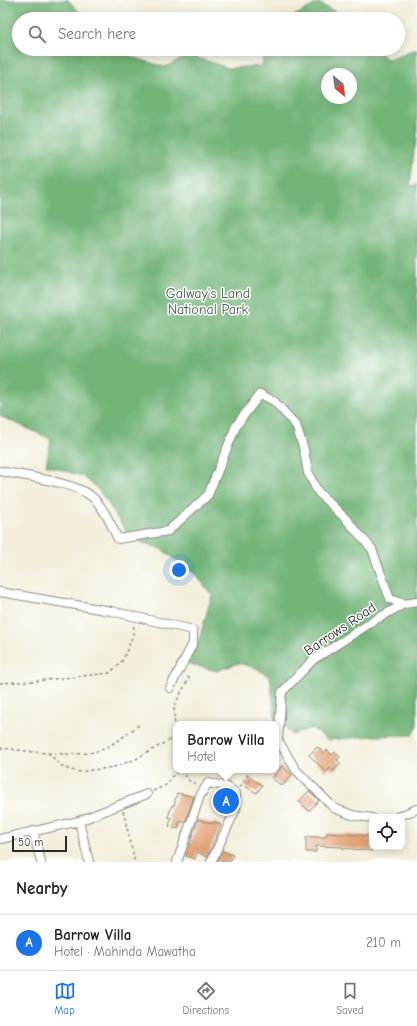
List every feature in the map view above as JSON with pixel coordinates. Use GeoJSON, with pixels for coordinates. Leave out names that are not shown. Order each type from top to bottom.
{"type":"FeatureCollection","features":[{"type":"Feature","properties":{"kind":"street"},"geometry":{"type":"LineString","coordinates":[[0,471],[73,486],[91,496],[99,504],[118,539],[168,530],[208,495],[236,426],[260,394],[274,400],[296,425],[304,450],[308,473],[318,492],[345,518],[372,550],[390,599],[404,604]]}},
{"type":"Feature","properties":{"kind":"street"},"geometry":{"type":"LineString","coordinates":[[0,592],[111,611],[193,630],[193,643],[170,688]]}},
{"type":"Feature","properties":{"kind":"street","name":"Barrows Road"},"geometry":{"type":"LineString","coordinates":[[279,728],[282,692],[313,660],[374,620],[404,604],[417,602]]}},
{"type":"Feature","properties":{"kind":"street","name":"Barrows Road"},"geometry":{"type":"LineString","coordinates":[[279,742],[296,770],[334,808],[369,817]]}},
{"type":"Feature","properties":{"kind":"street"},"geometry":{"type":"LineString","coordinates":[[177,862],[200,796],[208,783],[226,786],[236,793],[236,809],[211,862]]}},
{"type":"Feature","properties":{"kind":"street"},"geometry":{"type":"LineString","coordinates":[[0,839],[79,821],[147,794]]}},
{"type":"Feature","properties":{"kind":"street"},"geometry":{"type":"LineString","coordinates":[[404,814],[417,809]]}},
{"type":"Feature","properties":{"kind":"street"},"geometry":{"type":"LineString","coordinates":[[79,821],[89,862]]}},
{"type":"Feature","properties":{"kind":"street"},"geometry":{"type":"LineString","coordinates":[[33,831],[41,862]]}},
{"type":"Feature","properties":{"kind":"path"},"geometry":{"type":"LineString","coordinates":[[0,683],[36,681],[110,673],[123,660],[133,635],[134,617]]}},
{"type":"Feature","properties":{"kind":"path"},"geometry":{"type":"LineString","coordinates":[[174,721],[174,706],[189,678],[178,671]]}},
{"type":"Feature","properties":{"kind":"path"},"geometry":{"type":"LineString","coordinates":[[0,748],[80,754],[98,751],[139,725]]}},
{"type":"Feature","properties":{"kind":"path"},"geometry":{"type":"LineString","coordinates":[[48,752],[64,768],[79,772],[114,767],[136,758],[173,738]]}},
{"type":"Feature","properties":{"kind":"path"},"geometry":{"type":"LineString","coordinates":[[147,794],[168,784],[171,777],[176,773]]}},
{"type":"Feature","properties":{"kind":"path"},"geometry":{"type":"LineString","coordinates":[[182,773],[191,784],[208,783]]}},
{"type":"Feature","properties":{"kind":"path"},"geometry":{"type":"LineString","coordinates":[[236,793],[249,773]]}},
{"type":"Feature","properties":{"kind":"path"},"geometry":{"type":"LineString","coordinates":[[121,804],[135,862]]}},
{"type":"Feature","properties":{"kind":"green space","name":"Galway's Land National Park"},"geometry":{"type":"Polygon","coordinates":[[[0,0],[68,0],[79,12],[12,12],[12,56],[131,56],[165,67],[187,56],[192,56],[229,68],[262,66],[263,56],[384,56],[387,59],[396,56],[405,56],[405,53],[416,49],[417,140],[414,151],[410,186],[417,185],[417,679],[415,681],[417,682],[417,728],[412,735],[373,736],[328,740],[312,728],[292,735],[275,718],[270,677],[256,668],[238,663],[217,671],[186,663],[199,640],[212,595],[195,574],[161,549],[130,538],[96,487],[82,476],[46,465],[51,439],[0,416],[0,0]]]}},
{"type":"Feature","properties":{"kind":"green space"},"geometry":{"type":"Polygon","coordinates":[[[318,3],[336,12],[301,12],[318,3]]]}},
{"type":"Feature","properties":{"kind":"building"},"geometry":{"type":"Polygon","coordinates":[[[317,747],[324,753],[327,750],[332,755],[335,752],[340,757],[337,760],[341,764],[333,771],[330,768],[326,772],[309,755],[317,747]]]}},
{"type":"Feature","properties":{"kind":"building"},"geometry":{"type":"Polygon","coordinates":[[[282,766],[292,775],[282,786],[272,778],[276,773],[279,773],[279,770],[282,766]]]}},
{"type":"Feature","properties":{"kind":"building"},"geometry":{"type":"Polygon","coordinates":[[[250,778],[262,785],[257,793],[245,786],[250,778]]]}},
{"type":"Feature","properties":{"kind":"building"},"geometry":{"type":"Polygon","coordinates":[[[309,791],[319,800],[309,811],[299,801],[309,791]]]}},
{"type":"Feature","properties":{"kind":"building"},"geometry":{"type":"Polygon","coordinates":[[[177,793],[194,797],[185,822],[180,821],[178,829],[169,827],[171,818],[168,817],[172,805],[174,806],[177,793]]]}},
{"type":"Feature","properties":{"kind":"building"},"geometry":{"type":"Polygon","coordinates":[[[221,793],[230,796],[229,811],[216,807],[221,793]]]}},
{"type":"Feature","properties":{"kind":"building"},"geometry":{"type":"Polygon","coordinates":[[[198,819],[221,825],[207,857],[197,852],[195,859],[186,856],[198,819]]]}},
{"type":"Feature","properties":{"kind":"building"},"geometry":{"type":"Polygon","coordinates":[[[327,833],[369,836],[369,850],[372,851],[342,848],[343,847],[316,846],[316,852],[306,852],[306,837],[326,837],[327,833]]]}},
{"type":"Feature","properties":{"kind":"building"},"geometry":{"type":"Polygon","coordinates":[[[222,851],[233,855],[230,862],[217,862],[222,851]]]}},
{"type":"Feature","properties":{"kind":"place","name":"Barrow Villa"},"geometry":{"type":"Point","coordinates":[226,801]}}]}
